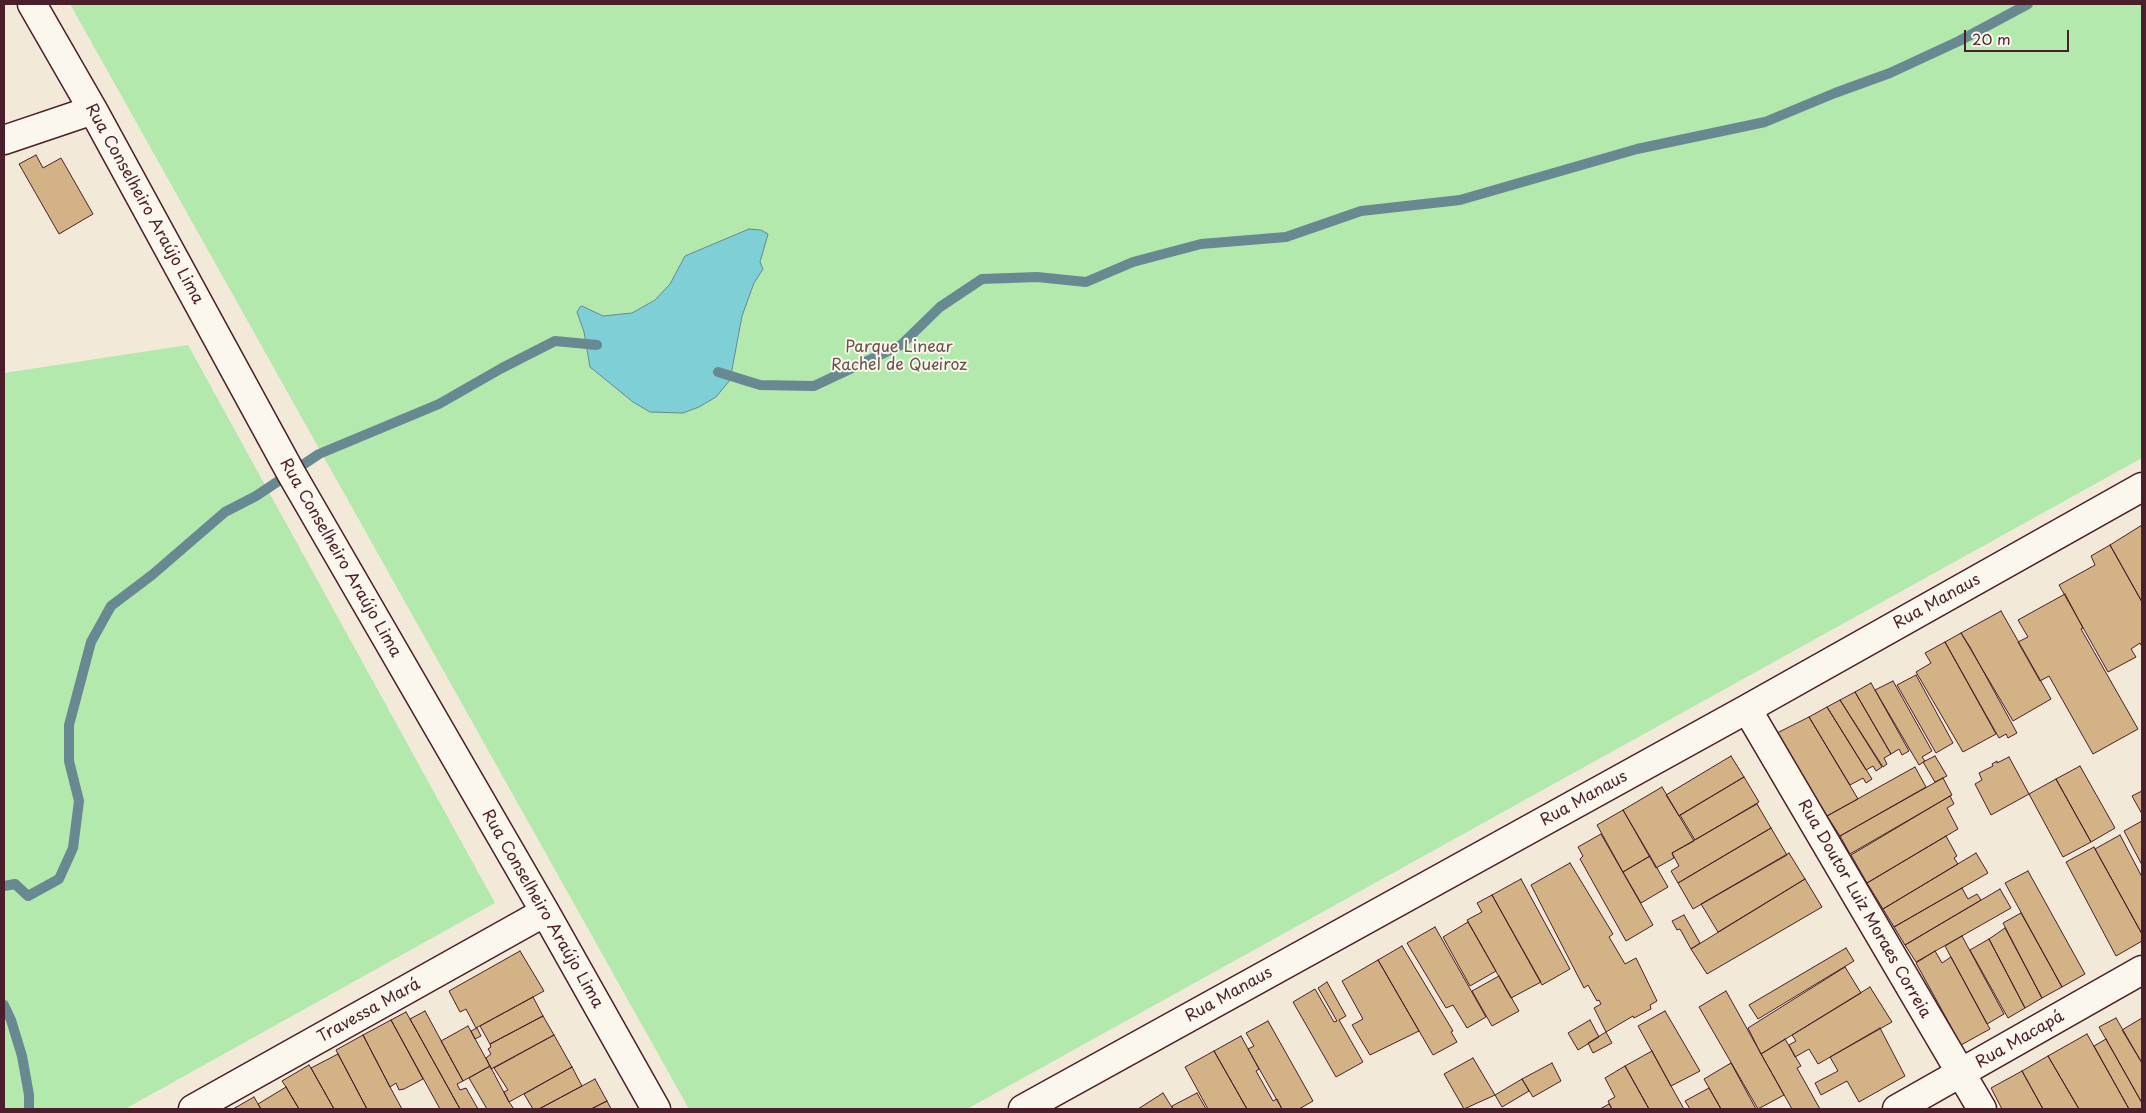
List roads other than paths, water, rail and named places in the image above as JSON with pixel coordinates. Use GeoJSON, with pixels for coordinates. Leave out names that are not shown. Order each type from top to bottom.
{"type":"FeatureCollection","features":[{"type":"Feature","properties":{"kind":"street","name":"Rua Conselheiro Araújo Lima"},"geometry":{"type":"LineString","coordinates":[[32,4],[93,110],[291,473],[545,912],[656,1109]]}},
{"type":"Feature","properties":{"kind":"street"},"geometry":{"type":"LineString","coordinates":[[4,140],[93,110]]}},
{"type":"Feature","properties":{"kind":"street","name":"Rua Manaus"},"geometry":{"type":"LineString","coordinates":[[1024,1109],[1747,709],[2142,487]]}},
{"type":"Feature","properties":{"kind":"street","name":"Rua Doutor Luiz Moraes Correia"},"geometry":{"type":"LineString","coordinates":[[1747,709],[1982,1109]]}},
{"type":"Feature","properties":{"kind":"street","name":"Travessa Mará"},"geometry":{"type":"LineString","coordinates":[[193,1109],[545,912]]}},
{"type":"Feature","properties":{"kind":"street","name":"Rua Macapá"},"geometry":{"type":"LineString","coordinates":[[1897,1109],[2142,970]]}},
{"type":"Feature","properties":{"kind":"water"},"geometry":{"type":"Polygon","coordinates":[[[749,229],[761,230],[768,234],[760,262],[763,269],[754,283],[742,316],[730,380],[716,397],[699,407],[683,413],[650,412],[633,402],[590,367],[584,332],[577,312],[580,307],[582,306],[603,316],[632,313],[655,300],[670,284],[685,256],[749,229]]]}},
{"type":"Feature","properties":{"kind":"waterway"},"geometry":{"type":"LineString","coordinates":[[718,372],[760,385],[814,386],[901,345],[940,307],[982,279],[1037,277],[1086,282],[1133,262],[1201,244],[1286,237],[1361,211],[1460,200],[1637,149],[1765,122],[1890,73],[1959,41],[2028,4]]}},
{"type":"Feature","properties":{"kind":"waterway"},"geometry":{"type":"LineString","coordinates":[[4,886],[15,884],[28,896],[59,879],[73,848],[79,801],[69,761],[69,725],[91,642],[111,606],[152,575],[225,512],[256,496],[319,454],[439,404],[502,368],[555,341],[597,345]]}},
{"type":"Feature","properties":{"kind":"waterway"},"geometry":{"type":"LineString","coordinates":[[4,1005],[11,1020],[22,1056],[29,1095],[29,1109]]}},
{"type":"Feature","properties":{"kind":"park label","name":"Parque Linear Rachel de Queiroz"},"geometry":{"type":"Point","coordinates":[899,357]}}]}
